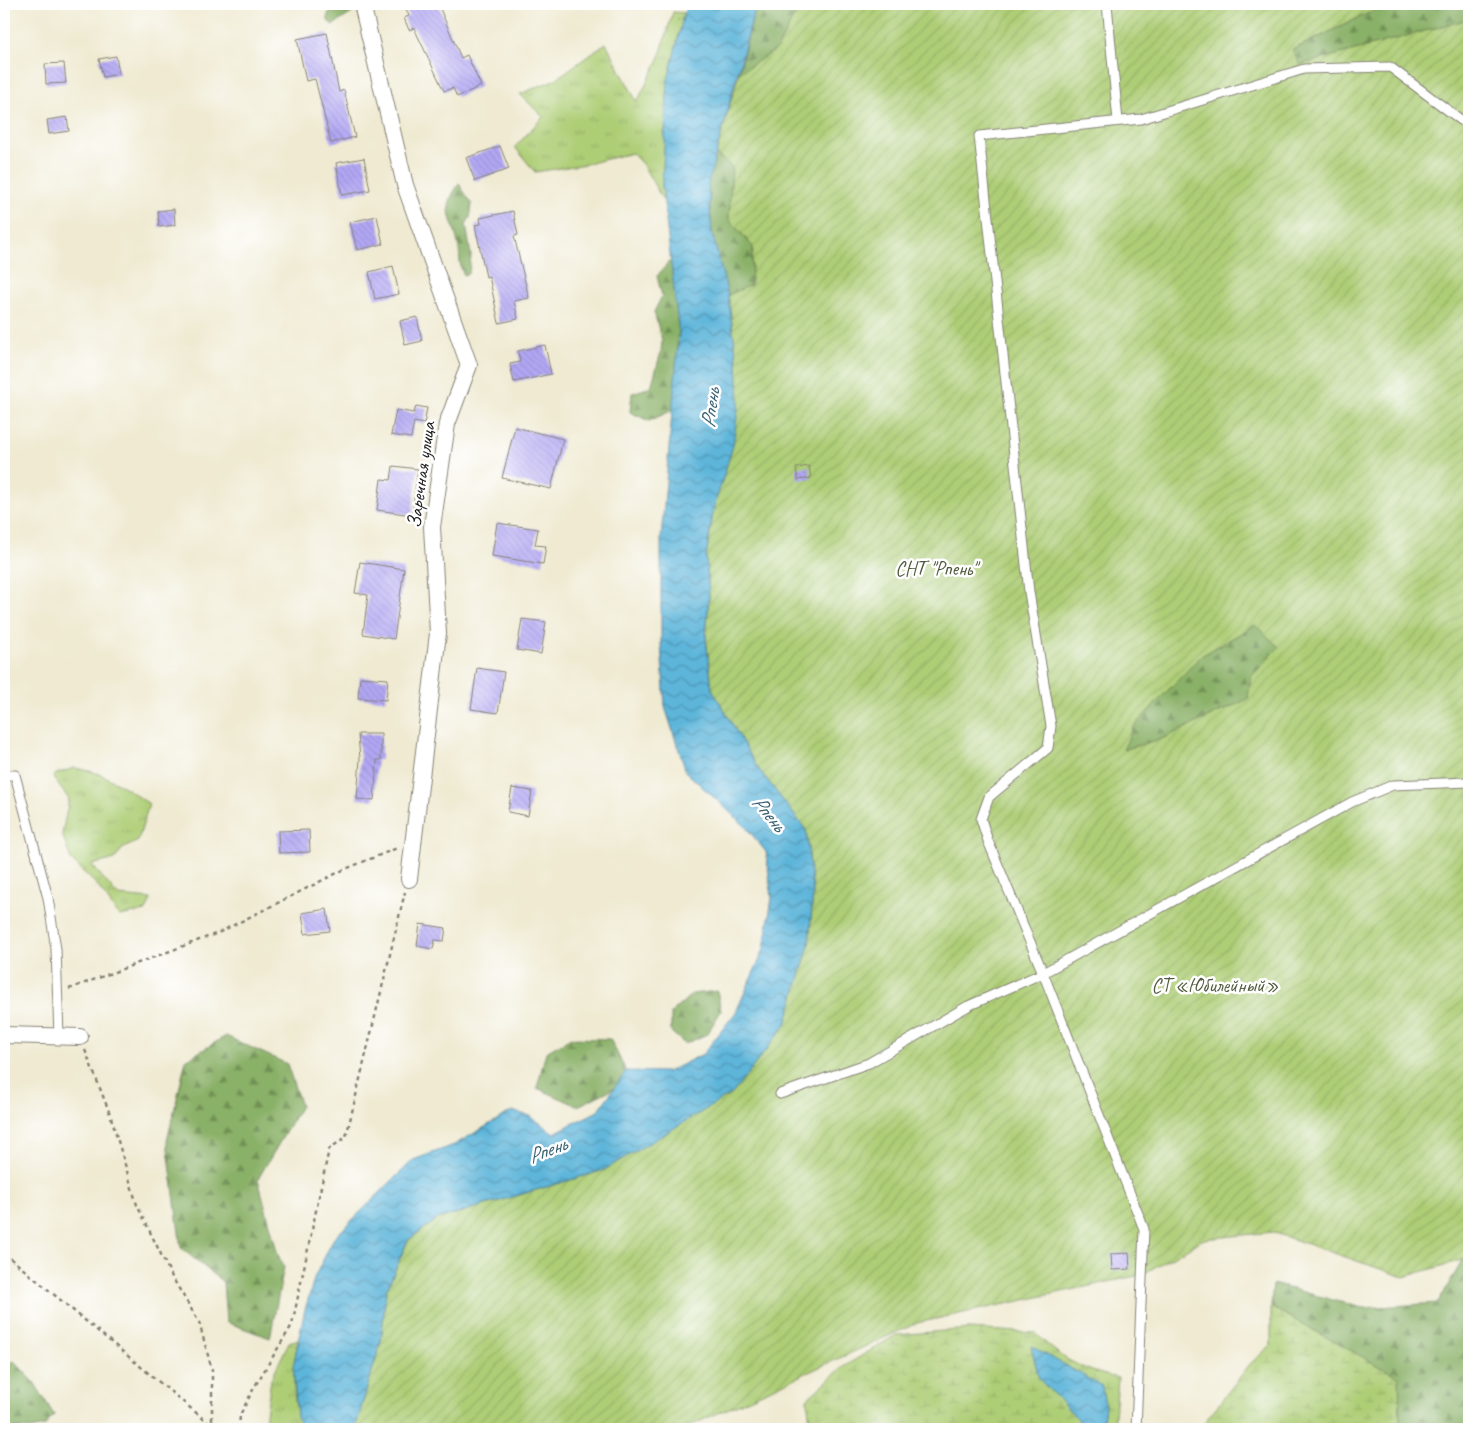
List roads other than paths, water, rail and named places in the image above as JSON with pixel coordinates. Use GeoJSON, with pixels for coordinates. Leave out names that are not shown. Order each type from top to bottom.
{"type":"FeatureCollection","features":[{"type":"Feature","properties":{"kind":"street","name":"Заречная улица"},"geometry":{"type":"LineString","coordinates":[[362,4],[405,184],[469,365],[447,424],[432,527],[438,633],[409,879]]}},
{"type":"Feature","properties":{"kind":"street"},"geometry":{"type":"LineString","coordinates":[[4,1035],[80,1037]]}},
{"type":"Feature","properties":{"kind":"lane"},"geometry":{"type":"LineString","coordinates":[[1107,4],[1118,121]]}},
{"type":"Feature","properties":{"kind":"lane"},"geometry":{"type":"LineString","coordinates":[[1136,1429],[1144,1230],[1043,973],[988,841],[981,819],[989,797],[1048,748],[1051,726],[1029,592],[979,136],[1141,119],[1304,69],[1390,67],[1469,126]]}},
{"type":"Feature","properties":{"kind":"lane"},"geometry":{"type":"LineString","coordinates":[[4,775],[15,774],[48,898],[56,949],[59,1037]]}},
{"type":"Feature","properties":{"kind":"lane"},"geometry":{"type":"LineString","coordinates":[[780,1094],[868,1063],[968,1006],[1043,973],[1352,802],[1393,786],[1469,782]]}},
{"type":"Feature","properties":{"kind":"water","name":"Рпень"},"geometry":{"type":"Polygon","coordinates":[[[689,4],[762,4],[754,12],[708,184],[712,233],[728,295],[737,360],[739,402],[733,446],[714,507],[706,557],[709,596],[706,638],[712,689],[757,767],[806,830],[813,892],[809,945],[786,1024],[733,1093],[604,1170],[438,1219],[408,1240],[386,1291],[381,1341],[355,1429],[302,1429],[297,1417],[293,1366],[304,1313],[315,1276],[334,1238],[413,1160],[454,1145],[512,1111],[530,1116],[554,1133],[598,1111],[626,1071],[667,1072],[703,1054],[736,1012],[764,949],[772,898],[766,852],[745,826],[686,772],[665,707],[661,644],[661,539],[679,333],[662,186],[668,80],[684,13],[689,4]]]}},
{"type":"Feature","properties":{"kind":"water"},"geometry":{"type":"Polygon","coordinates":[[[1031,1346],[1102,1386],[1105,1406],[1102,1429],[1084,1429],[1085,1426],[1039,1379],[1031,1346]]]}},
{"type":"Feature","properties":{"kind":"park label","name":"СНТ \"Рпень\""},"geometry":{"type":"Point","coordinates":[936,568]}},
{"type":"Feature","properties":{"kind":"park label","name":"СТ «Юбилейный»"},"geometry":{"type":"Point","coordinates":[1215,985]}}]}
